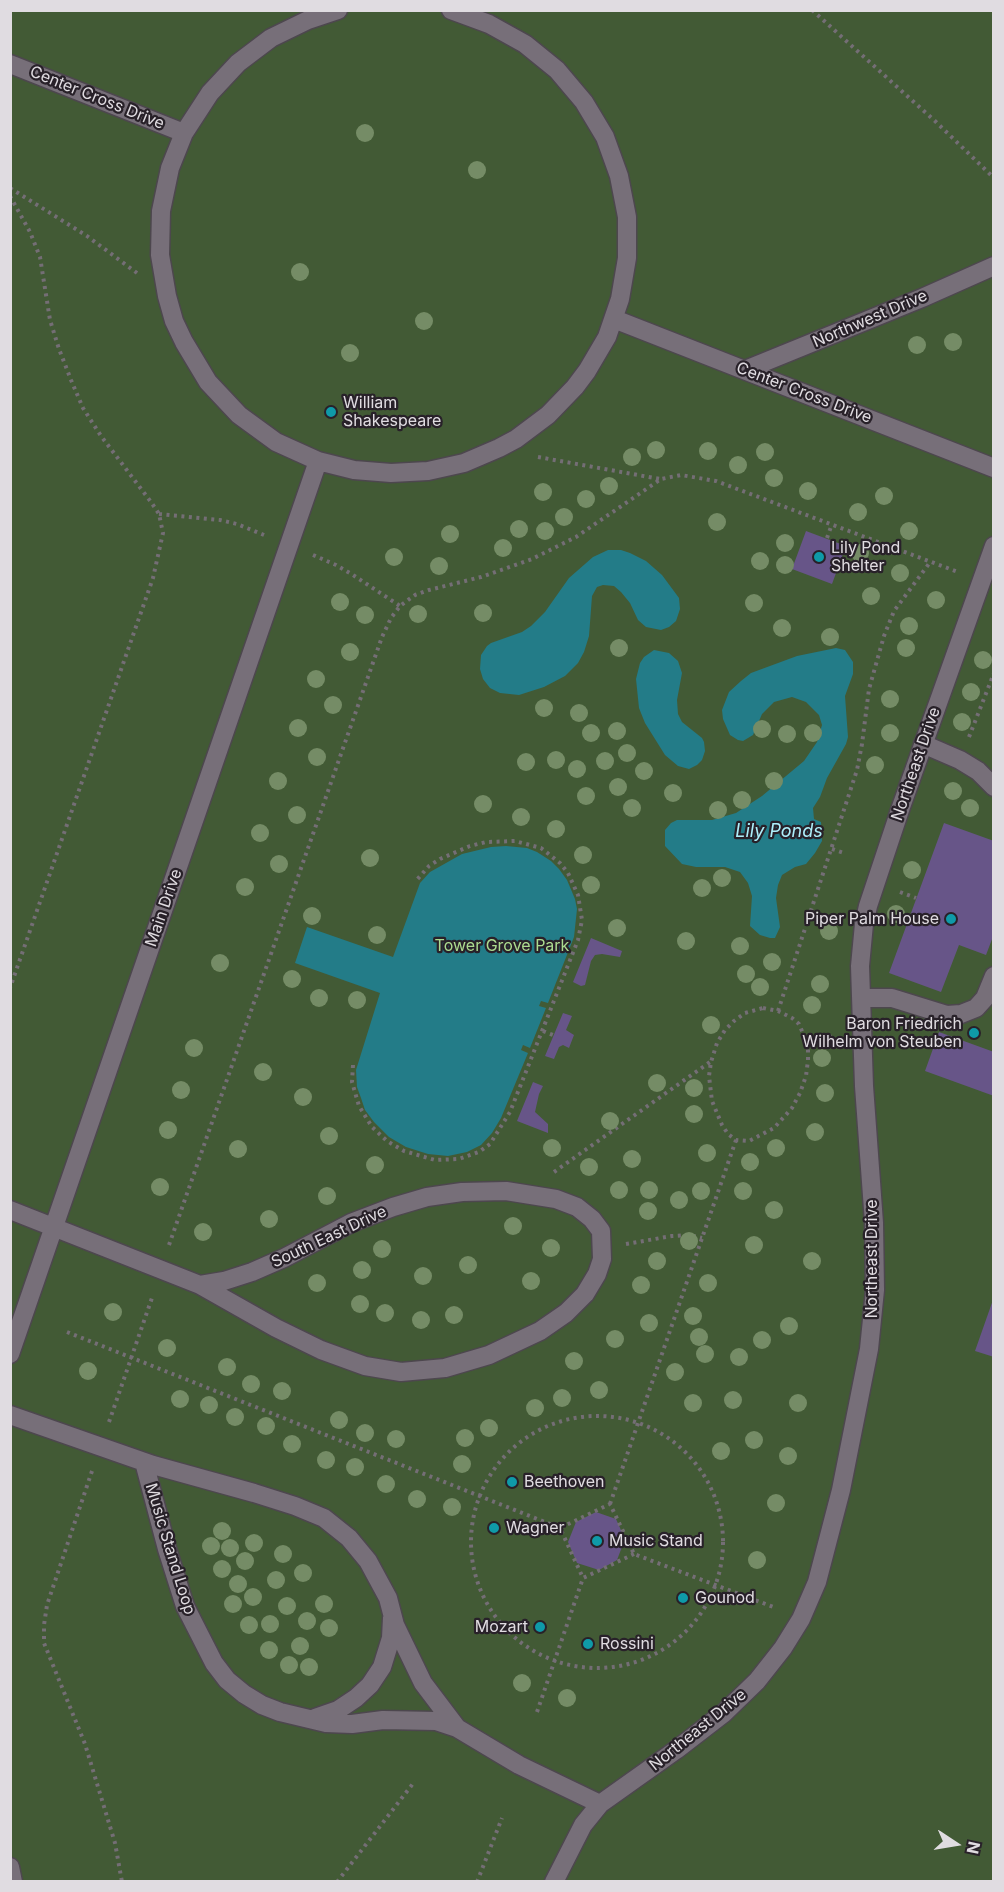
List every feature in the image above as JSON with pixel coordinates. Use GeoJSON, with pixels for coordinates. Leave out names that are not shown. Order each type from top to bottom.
{"type":"FeatureCollection","features":[{"type":"Feature","properties":{"kind":"street","name":"Center Cross Drive"},"geometry":{"type":"LineString","coordinates":[[338,10],[290,28],[254,50],[238,63],[210,93],[184,133],[170,168],[161,211],[160,255],[174,321],[201,372],[223,399],[239,415],[276,442],[318,461],[372,473],[410,473],[464,463],[499,448],[533,428],[568,394],[598,354],[614,319],[627,258],[627,217],[619,176],[605,137],[584,102],[542,56],[508,33],[451,10]]}},
{"type":"Feature","properties":{"kind":"street","name":"Center Cross Drive"},"geometry":{"type":"LineString","coordinates":[[10,64],[184,133]]}},
{"type":"Feature","properties":{"kind":"street","name":"Northwest Drive"},"geometry":{"type":"LineString","coordinates":[[745,370],[912,302],[993,266]]}},
{"type":"Feature","properties":{"kind":"street","name":"Center Cross Drive"},"geometry":{"type":"LineString","coordinates":[[614,319],[993,468]]}},
{"type":"Feature","properties":{"kind":"street","name":"Main Drive"},"geometry":{"type":"LineString","coordinates":[[10,1354],[318,461]]}},
{"type":"Feature","properties":{"kind":"street","name":"Northeast Drive"},"geometry":{"type":"LineString","coordinates":[[554,1881],[583,1825],[600,1804],[724,1713],[757,1681],[783,1648],[801,1619],[817,1581],[841,1490],[869,1349],[875,1290],[874,1223],[864,1086],[862,998],[862,946],[868,906],[993,546]]}},
{"type":"Feature","properties":{"kind":"street"},"geometry":{"type":"LineString","coordinates":[[923,744],[960,760],[978,771],[993,787]]}},
{"type":"Feature","properties":{"kind":"street"},"geometry":{"type":"LineString","coordinates":[[862,998],[892,998],[947,1015],[961,1014],[976,1008],[985,998],[993,976]]}},
{"type":"Feature","properties":{"kind":"street","name":"South East Drive"},"geometry":{"type":"LineString","coordinates":[[10,1210],[200,1285],[285,1333],[321,1350],[364,1366],[401,1371],[445,1368],[489,1355],[540,1331],[566,1313],[585,1294],[597,1274],[602,1259],[601,1232],[592,1219],[577,1207],[556,1199],[506,1191],[462,1192],[427,1197],[393,1207],[351,1223],[252,1272],[224,1281],[200,1285]]}},
{"type":"Feature","properties":{"kind":"street","name":"Music Stand Loop"},"geometry":{"type":"LineString","coordinates":[[10,1415],[144,1462],[254,1493],[324,1518],[349,1538],[368,1561],[388,1598],[410,1658],[423,1683],[457,1728]]}},
{"type":"Feature","properties":{"kind":"street","name":"Music Stand Loop"},"geometry":{"type":"LineString","coordinates":[[144,1462],[185,1606],[214,1663],[226,1680],[244,1694],[280,1712],[327,1723],[352,1724],[383,1720],[436,1721],[457,1728],[519,1765],[600,1804]]}},
{"type":"Feature","properties":{"kind":"street","name":"Music Stand Loop"},"geometry":{"type":"LineString","coordinates":[[307,1719],[338,1710],[370,1685],[382,1667],[391,1638],[392,1612]]}},
{"type":"Feature","properties":{"kind":"street"},"geometry":{"type":"LineString","coordinates":[[10,1867],[13,1881]]}},
{"type":"Feature","properties":{"kind":"path"},"geometry":{"type":"LineString","coordinates":[[812,10],[936,122],[993,178]]}},
{"type":"Feature","properties":{"kind":"path"},"geometry":{"type":"LineString","coordinates":[[10,188],[87,236],[124,263]]}},
{"type":"Feature","properties":{"kind":"path"},"geometry":{"type":"LineString","coordinates":[[10,196],[30,232],[40,257],[50,320],[58,349],[83,408],[159,514],[163,533],[153,578],[10,988]]}},
{"type":"Feature","properties":{"kind":"path"},"geometry":{"type":"LineString","coordinates":[[545,459],[661,479],[681,475],[716,481],[956,571]]}},
{"type":"Feature","properties":{"kind":"path"},"geometry":{"type":"LineString","coordinates":[[174,1230],[382,637],[391,618],[400,606],[429,590],[510,568],[552,550],[609,516],[661,479]]}},
{"type":"Feature","properties":{"kind":"path"},"geometry":{"type":"LineString","coordinates":[[159,514],[200,517],[237,524]]}},
{"type":"Feature","properties":{"kind":"path"},"geometry":{"type":"LineString","coordinates":[[826,538],[832,524]]}},
{"type":"Feature","properties":{"kind":"path"},"geometry":{"type":"LineString","coordinates":[[778,1011],[857,770],[869,689],[884,636],[894,611],[931,561]]}},
{"type":"Feature","properties":{"kind":"path"},"geometry":{"type":"LineString","coordinates":[[336,565],[400,606]]}},
{"type":"Feature","properties":{"kind":"path"},"geometry":{"type":"LineString","coordinates":[[960,760],[993,673]]}},
{"type":"Feature","properties":{"kind":"path"},"geometry":{"type":"LineString","coordinates":[[353,1065],[352,1082],[359,1106],[372,1127],[387,1142],[404,1151],[435,1160],[459,1159],[479,1152],[489,1144],[504,1124],[581,931],[582,920],[578,895],[568,873],[560,863],[541,848],[529,844],[515,841],[486,842],[471,846],[440,858],[421,872],[415,882]]}},
{"type":"Feature","properties":{"kind":"path"},"geometry":{"type":"LineString","coordinates":[[832,849],[844,853]]}},
{"type":"Feature","properties":{"kind":"path"},"geometry":{"type":"LineString","coordinates":[[763,1008],[778,1011],[799,1024],[808,1045],[808,1060],[800,1093],[792,1108],[774,1128],[750,1141],[736,1140],[722,1125],[712,1101],[709,1076],[717,1043],[725,1030],[745,1013],[763,1008]]}},
{"type":"Feature","properties":{"kind":"path"},"geometry":{"type":"LineString","coordinates":[[543,1030],[553,1035]]}},
{"type":"Feature","properties":{"kind":"path"},"geometry":{"type":"LineString","coordinates":[[557,1170],[711,1062]]}},
{"type":"Feature","properties":{"kind":"path"},"geometry":{"type":"LineString","coordinates":[[736,1140],[610,1504],[634,1554],[762,1602]]}},
{"type":"Feature","properties":{"kind":"path"},"geometry":{"type":"LineString","coordinates":[[634,1242],[689,1235],[702,1238]]}},
{"type":"Feature","properties":{"kind":"path"},"geometry":{"type":"LineString","coordinates":[[114,1408],[148,1307]]}},
{"type":"Feature","properties":{"kind":"path"},"geometry":{"type":"LineString","coordinates":[[67,1332],[560,1528],[584,1578],[537,1712]]}},
{"type":"Feature","properties":{"kind":"path"},"geometry":{"type":"LineString","coordinates":[[584,1416],[615,1417],[652,1428],[678,1445],[690,1457],[708,1483],[719,1510],[723,1540],[720,1568],[715,1584],[702,1612],[693,1624],[672,1643],[652,1656],[625,1665],[606,1668],[582,1668],[555,1661],[530,1649],[514,1637],[499,1622],[484,1599],[473,1569],[471,1542],[471,1527],[480,1496],[499,1462],[524,1439],[556,1422],[584,1416]]}},
{"type":"Feature","properties":{"kind":"path"},"geometry":{"type":"LineString","coordinates":[[85,1493],[47,1605],[44,1643],[85,1744],[115,1843],[122,1881]]}},
{"type":"Feature","properties":{"kind":"path"},"geometry":{"type":"LineString","coordinates":[[560,1528],[610,1504]]}},
{"type":"Feature","properties":{"kind":"path"},"geometry":{"type":"LineString","coordinates":[[584,1578],[634,1554]]}},
{"type":"Feature","properties":{"kind":"path"},"geometry":{"type":"LineString","coordinates":[[337,1881],[415,1781]]}},
{"type":"Feature","properties":{"kind":"path"},"geometry":{"type":"LineString","coordinates":[[477,1881],[502,1818]]}},
{"type":"Feature","properties":{"kind":"green space","name":"Tower Grove Park"},"geometry":{"type":"Polygon","coordinates":[[[11,11],[993,11],[993,1881],[11,1882],[11,11]]]}},
{"type":"Feature","properties":{"kind":"water"},"geometry":{"type":"Polygon","coordinates":[[[608,550],[630,553],[646,561],[662,575],[679,598],[680,609],[676,621],[661,630],[646,627],[638,620],[630,603],[614,586],[597,587],[592,596],[589,636],[584,652],[578,663],[565,676],[544,687],[519,695],[500,693],[490,688],[483,679],[480,669],[481,655],[487,646],[531,626],[545,612],[569,578],[593,557],[608,550]]]}},
{"type":"Feature","properties":{"kind":"water","name":"Lily Ponds"},"geometry":{"type":"Polygon","coordinates":[[[836,648],[845,650],[853,662],[853,674],[845,696],[848,737],[813,808],[814,819],[821,822],[822,841],[806,864],[795,867],[782,875],[776,898],[780,927],[775,938],[770,938],[760,935],[750,926],[752,896],[748,883],[740,872],[725,867],[696,867],[682,864],[665,846],[665,830],[677,820],[712,820],[736,813],[762,796],[804,761],[817,742],[822,725],[819,715],[806,702],[792,697],[774,702],[762,714],[753,735],[743,741],[730,735],[722,710],[729,692],[751,673],[797,656],[836,648]]]}},
{"type":"Feature","properties":{"kind":"water"},"geometry":{"type":"Polygon","coordinates":[[[654,650],[669,653],[678,661],[682,673],[677,700],[678,714],[682,722],[704,742],[705,751],[702,760],[689,769],[678,766],[665,755],[645,723],[639,708],[636,679],[640,663],[654,650]]]}},
{"type":"Feature","properties":{"kind":"water"},"geometry":{"type":"Polygon","coordinates":[[[506,846],[527,848],[537,852],[559,869],[567,880],[575,899],[577,909],[574,937],[548,1003],[541,1001],[539,1006],[546,1008],[530,1048],[523,1045],[521,1050],[528,1053],[501,1118],[492,1133],[481,1145],[467,1152],[448,1156],[428,1154],[406,1147],[389,1137],[365,1110],[357,1087],[356,1070],[380,993],[295,963],[307,927],[393,957],[420,883],[430,872],[462,854],[506,846]]]}},
{"type":"Feature","properties":{"kind":"building","name":"Lily Pond Shelter"},"geometry":{"type":"Polygon","coordinates":[[[806,531],[846,546],[832,584],[792,569],[806,531]]]}},
{"type":"Feature","properties":{"kind":"building","name":"Piper Palm House"},"geometry":{"type":"Polygon","coordinates":[[[944,823],[994,841],[992,861],[994,861],[994,934],[986,955],[959,945],[941,992],[889,973],[944,823]]]}},
{"type":"Feature","properties":{"kind":"building"},"geometry":{"type":"Polygon","coordinates":[[[591,938],[622,951],[620,957],[595,955],[591,961],[585,985],[581,986],[573,982],[591,938]]]}},
{"type":"Feature","properties":{"kind":"building"},"geometry":{"type":"Polygon","coordinates":[[[563,1013],[572,1016],[566,1030],[574,1035],[569,1048],[563,1045],[559,1047],[554,1059],[545,1056],[563,1013]]]}},
{"type":"Feature","properties":{"kind":"building"},"geometry":{"type":"Polygon","coordinates":[[[939,1032],[994,1052],[994,1096],[925,1071],[939,1032]]]}},
{"type":"Feature","properties":{"kind":"building"},"geometry":{"type":"Polygon","coordinates":[[[533,1082],[543,1086],[535,1112],[548,1124],[548,1133],[517,1121],[533,1082]]]}},
{"type":"Feature","properties":{"kind":"building"},"geometry":{"type":"Polygon","coordinates":[[[994,1297],[994,1357],[975,1351],[994,1297]]]}},
{"type":"Feature","properties":{"kind":"building","name":"Music Stand"},"geometry":{"type":"Polygon","coordinates":[[[596,1512],[616,1519],[625,1539],[617,1560],[599,1570],[577,1563],[568,1542],[576,1522],[596,1512]]]}},
{"type":"Feature","properties":{"kind":"place","name":"William Shakespeare"},"geometry":{"type":"Point","coordinates":[331,412]}},
{"type":"Feature","properties":{"kind":"place","name":"Lily Pond Shelter"},"geometry":{"type":"Point","coordinates":[819,557]}},
{"type":"Feature","properties":{"kind":"place","name":"Piper Palm House"},"geometry":{"type":"Point","coordinates":[951,919]}},
{"type":"Feature","properties":{"kind":"place","name":"Baron Friedrich Wilhelm von Steuben"},"geometry":{"type":"Point","coordinates":[974,1033]}},
{"type":"Feature","properties":{"kind":"place","name":"Beethoven"},"geometry":{"type":"Point","coordinates":[512,1482]}},
{"type":"Feature","properties":{"kind":"place","name":"Wagner"},"geometry":{"type":"Point","coordinates":[494,1528]}},
{"type":"Feature","properties":{"kind":"place","name":"Music Stand"},"geometry":{"type":"Point","coordinates":[597,1541]}},
{"type":"Feature","properties":{"kind":"place","name":"Gounod"},"geometry":{"type":"Point","coordinates":[683,1598]}},
{"type":"Feature","properties":{"kind":"place","name":"Mozart"},"geometry":{"type":"Point","coordinates":[540,1627]}},
{"type":"Feature","properties":{"kind":"place","name":"Rossini"},"geometry":{"type":"Point","coordinates":[588,1644]}}]}
